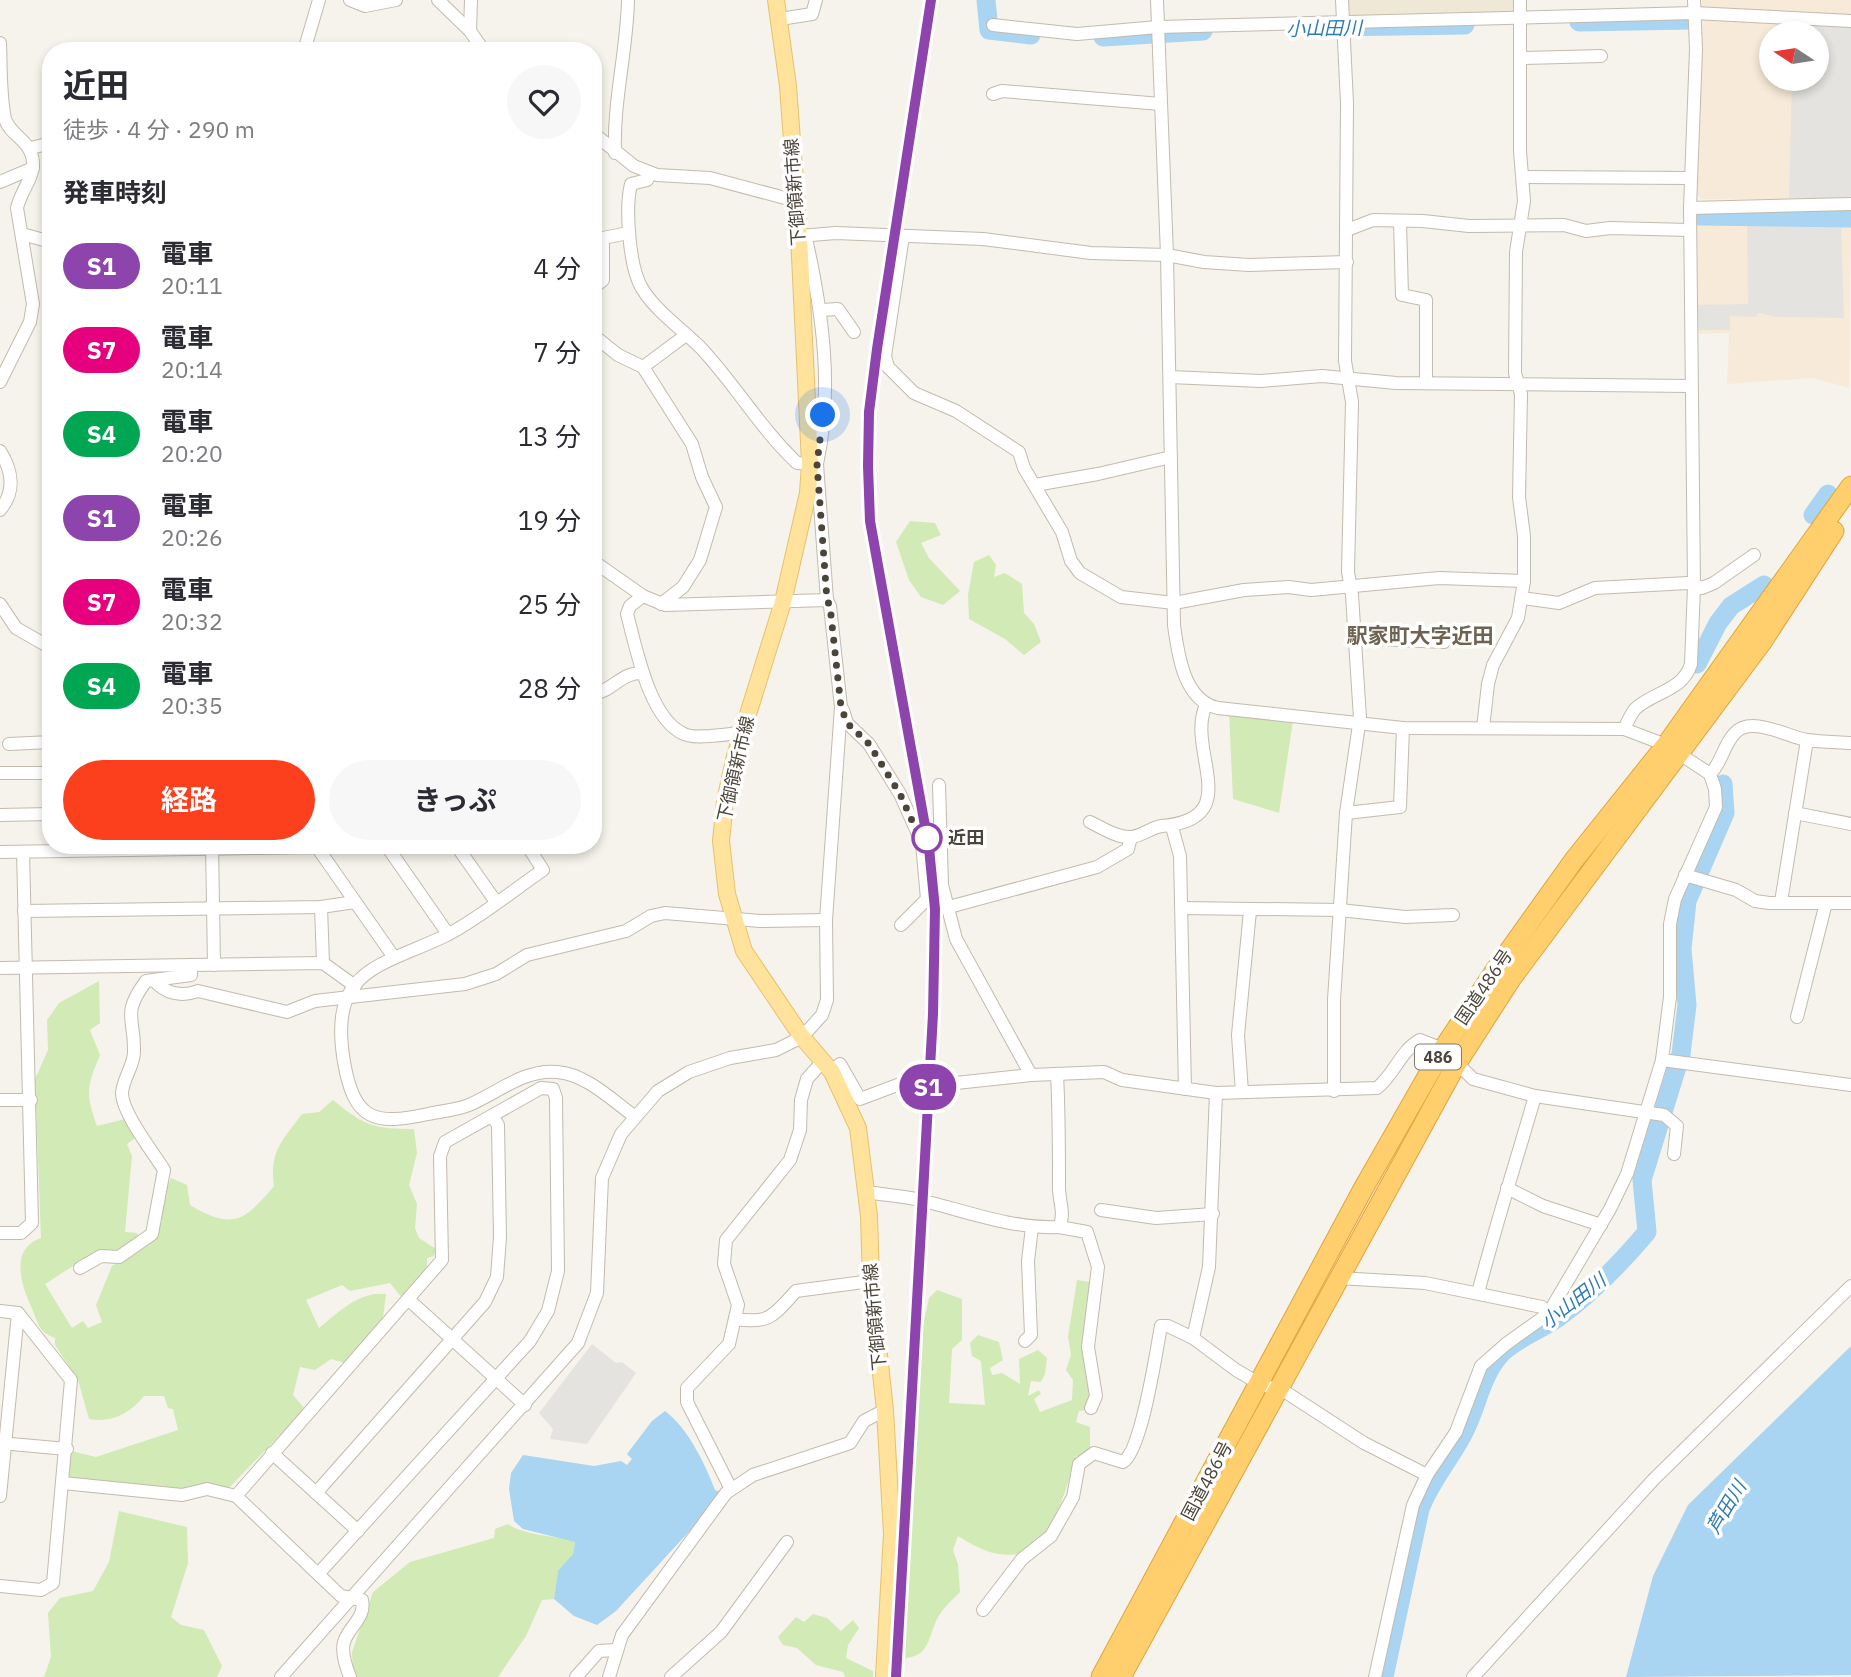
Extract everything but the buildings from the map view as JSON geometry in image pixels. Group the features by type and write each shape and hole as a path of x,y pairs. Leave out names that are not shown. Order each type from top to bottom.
{"highway":[{"name":"国道486号","path":"1673,750 1677,725 1851,486"},
{"name":"国道486号","path":"1101,1677 1268,1387 1338,1278 1496,968 1574,860 1673,750 1762,642 1851,507"},
{"name":"国道486号","path":"1121,1677 1268,1387 1363,1189 1450,1056"}],"main road":[{"name":"下御領新市線","path":"776,0 796,198 813,463 783,602 742,731 724,801 721,841 727,894 744,951 802,1037 827,1067 858,1128 885,1410 892,1534 884,1677"}],"street":[{"path":"307,42 319,0"},
{"path":"350,0 365,6 396,0"},
{"path":"438,0 478,42"},
{"path":"470,31 471,0"},
{"path":"615,153 615,119 627,31 628,0"},
{"path":"780,19 813,14 816,0"},
{"path":"1157,0 1167,255 1174,603 1178,654 1195,696 1206,705 1360,726 1624,729 1673,750 1710,774 1716,789 1716,807 1692,878 1675,899 1670,924 1672,1061 1653,1114 1601,1225 1548,1314 1481,1366 1456,1432 1427,1475 1413,1505 1375,1677"},
{"path":"1334,1090 1334,1000 1346,813 1360,726 1348,572 1352,402 1345,361 1347,230 1342,0"},
{"path":"1483,728 1485,700 1493,666 1518,618 1524,580 1524,536 1519,497 1521,394 1515,373 1516,251 1524,177 1520,151 1520,0"},
{"path":"993,25 1077,34 1158,27 1520,18 1694,6 1851,21"},
{"path":"1624,729 1635,709 1688,676 1694,586 1690,208 1696,49 1694,6"},
{"path":"0,43 1,99 5,119 8,127 31,148 33,167 20,194 17,208 33,304 30,322 0,382"},
{"path":"1521,58 1601,56"},
{"path":"993,94 1002,91 1161,104"},
{"path":"602,141 634,166 651,173 667,177 710,178 785,198 796,198"},
{"path":"31,148 42,145"},
{"path":"0,181 33,167"},
{"path":"651,173 647,180 631,184 628,233 642,289 701,348 773,440 797,463 813,463"},
{"path":"1524,177 1691,178"},
{"path":"1690,208 1851,204"},
{"path":"1347,230 1373,220 1469,226 1564,225 1586,231 1610,228 1690,230"},
{"path":"1400,221 1402,295 1426,300 1426,382"},
{"path":"602,281 603,238 628,233"},
{"path":"799,236 836,233 983,239 1091,253 1167,255 1204,262 1249,265 1347,262"},
{"path":"22,234 42,240"},
{"path":"281,1677 578,1343 597,1293 602,1178 610,1153 634,1116 658,1091 689,1072 730,1058 776,1050 802,1037 822,1015 827,1000 826,920 841,707 813,463 823,437 825,335 807,243 799,236"},
{"path":"903,236 885,356 888,366 914,393 957,411 1018,452 1062,532 1071,561 1080,573 1121,597 1174,603 1244,590 1290,587 1311,590 1439,578 1524,580"},
{"path":"822,310 838,309 854,332"},
{"path":"643,367 686,335"},
{"path":"602,342 618,355 643,367 692,444 702,477 716,507 700,560 683,587 661,604"},
{"path":"1170,377 1261,381 1322,376 1426,382 1690,386"},
{"path":"0,451 10,467 11,484 7,500 0,510"},
{"path":"1035,485 1171,457"},
{"path":"1522,598 1559,603 1595,588 1688,583 1702,588 1714,583 1754,555"},
{"path":"602,567 643,596 661,604 682,607 827,600"},
{"path":"643,596 631,606 627,614 643,673 654,700 675,729 698,737 742,731"},
{"path":"0,604 16,628 42,643"},
{"path":"1355,638 1444,642"},
{"path":"602,690 612,686 622,676 643,673"},
{"path":"1090,822 1116,834 1131,837 1162,826 1171,827 1191,821 1208,797 1210,780 1200,717 1206,705"},
{"path":"841,707 847,723 869,744 900,794 922,843 927,899 901,925"},
{"path":"1710,774 1717,768 1723,750 1736,731 1746,726 1807,740 1851,743"},
{"path":"1346,813 1399,807 1403,728"},
{"path":"1781,902 1807,740"},
{"path":"9,744 42,742"},
{"path":"0,773 42,773"},
{"path":"939,785 942,886 950,906 956,939 1031,1075"},
{"path":"1795,813 1851,824"},
{"path":"0,815 42,814"},
{"path":"1171,827 1180,856 1181,1006 1185,1089"},
{"path":"950,906 1097,867 1128,849 1131,837"},
{"path":"922,843 942,853"},
{"path":"0,852 42,852"},
{"path":"0,1233 21,1233 32,1223 23,852"},
{"path":"213,854 214,965"},
{"path":"322,854 393,956"},
{"path":"392,854 448,934"},
{"path":"462,854 496,902"},
{"path":"533,854 543,870 448,934 393,956 366,972 352,991 343,1012 341,1040 349,1088 361,1108 381,1121 401,1120 468,1105 530,1073 559,1072 586,1081 634,1116"},
{"path":"1692,878 1736,890 1755,901 1826,903 1850,899"},
{"path":"24,911 321,906 355,902"},
{"path":"1797,1017 1826,903"},
{"path":"321,906 323,963 352,991"},
{"path":"1182,908 1250,911 1340,910 1405,916 1453,915"},
{"path":"1242,1092 1238,1035 1250,911"},
{"path":"154,980 160,988 184,996 198,991 272,1011 287,1012 352,991 465,984 496,974 527,955 626,931 651,916 666,913 734,919 826,920"},
{"path":"0,968 323,963"},
{"path":"80,1268 101,1256 119,1257 152,1234 164,1170 127,1110 122,1093 134,1053 129,1017 131,1007 146,981 191,975 191,965"},
{"path":"732,1489 687,1402 687,1388 729,1344 738,1305 724,1264 726,1240 790,1160 800,1130 807,1079 827,1067 840,1064 860,1099 900,1084 931,1085 1031,1075 1104,1072 1122,1080 1216,1093 1334,1090 1377,1088 1388,1079 1409,1046 1420,1040 1450,1056 1473,1079 1535,1096 1653,1114 1677,1126 1674,1154"},
{"path":"1672,1061 1851,1085"},
{"path":"1057,1074 1061,1141 1059,1188 1064,1218 1059,1227"},
{"path":"236,1496 442,1260 439,1156 445,1142 494,1117 541,1088 553,1089 556,1098 558,1271 548,1311 530,1342 320,1572"},
{"path":"1193,1338 1209,1267 1216,1093"},
{"path":"1478,1293 1535,1096"},
{"path":"0,1100 31,1100"},
{"path":"316,1493 485,1302 497,1277 498,1125 494,1117"},
{"path":"1507,1188 1543,1206 1601,1225"},
{"path":"866,1192 921,1200 943,1208 1032,1227 1059,1227 1087,1232 1098,1267 1088,1347 1096,1396 1091,1408"},
{"path":"1101,1210 1156,1219 1213,1214"},
{"path":"1025,1342 1031,1335 1028,1261 1032,1227"},
{"path":"1338,1278 1425,1283 1542,1307 1548,1314"},
{"path":"735,1319 758,1322 773,1316 796,1291 871,1281"},
{"path":"1473,1677 1654,1479 1851,1286"},
{"path":"409,1300 525,1405"},
{"path":"0,1311 18,1313 71,1380 67,1449 52,1583 41,1590 0,1586"},
{"path":"0,1496 3,1443 18,1313"},
{"path":"983,1610 1022,1559 1051,1536 1073,1497 1079,1464 1094,1453 1123,1462 1129,1458 1142,1420 1161,1326 1168,1326 1193,1338 1268,1387 1318,1411 1364,1443 1427,1475"},
{"path":"609,1677 622,1635 732,1489 753,1475 850,1443 864,1421 885,1410"},
{"path":"3,1443 67,1449"},
{"path":"272,1453 358,1531"},
{"path":"63,1483 182,1496 207,1489 236,1496 320,1572 341,1596 362,1600 364,1607 344,1642 344,1657 349,1677"},
{"path":"671,1677 721,1632 787,1542"},
{"path":"576,1677 599,1651 616,1650"}],"shaded area":[{"path":"1347,0 1516,0 1516,11 1513,15 1348,17"},
{"path":"1702,0 1851,0 1851,16 1702,8"},
{"path":"1703,19 1762,21 1759,21 1759,91 1829,91 1829,23 1851,24 1851,196 1840,200 1701,199 1696,193"},
{"path":"1829,24 1851,25 1851,196 1840,200 1789,198 1792,91 1829,91"},
{"path":"1695,220 1851,222 1849,388 1812,378 1727,384 1729,333 1693,334"},
{"path":"1841,222 1844,318 1776,317 1759,313 1756,317 1730,316 1730,330 1694,330 1694,305 1748,304 1747,224"},
{"path":"592,1344 616,1363 622,1362 636,1373 587,1444 550,1439 553,1429 539,1413"}],"green space":[{"path":"910,521 935,523 941,535 921,543 929,558 960,591 943,605 921,597 909,580 896,542"},
{"path":"989,555 996,565 994,577 1005,573 1022,584 1024,613 1034,624 1041,642 1024,655 1005,639 969,619 968,595 974,562"},
{"path":"1229,712 1293,721 1279,813 1233,799"},
{"path":"99,981 100,1023 90,1030 100,1055 90,1082 89,1097 97,1126 125,1119 138,1136 127,1144 132,1156 125,1232 137,1233 140,1240 123,1249 81,1262 45,1284 72,1328 83,1321 88,1328 102,1322 96,1305 112,1266 153,1240 162,1221 158,1209 171,1178 187,1185 190,1205 217,1218 236,1218 254,1208 274,1186 274,1164 279,1147 302,1114 319,1112 333,1100 370,1124 414,1129 417,1153 409,1185 417,1204 415,1228 419,1238 436,1249 434,1256 427,1258 427,1273 402,1298 390,1283 350,1291 342,1285 306,1300 319,1328 358,1299 386,1294 383,1318 345,1363 331,1359 315,1370 300,1367 293,1395 305,1409 226,1491 179,1490 69,1478 71,1451 96,1457 178,1430 173,1409 168,1408 164,1396 144,1396 132,1408 113,1418 89,1419 78,1380 55,1345 55,1338 44,1332 38,1324 21,1276 20,1266 25,1249 41,1238 35,1079 48,1050 47,1020 59,1003"},
{"path":"1077,1280 1090,1282 1083,1349 1091,1391 1087,1410 1079,1411 1076,1422 1090,1427 1090,1455 1076,1456 1052,1523 1040,1540 1026,1551 1008,1555 986,1550 958,1536 953,1550 958,1564 960,1592 939,1615 923,1651 918,1655 903,1658 922,1330 929,1298 937,1290 962,1299 962,1340 952,1349 949,1403 985,1405 981,1361 972,1356 970,1343 978,1335 999,1342 1003,1360 990,1368 992,1375 1002,1373 1020,1384 1019,1359 1038,1350 1047,1358 1041,1382 1031,1381 1028,1396 1039,1390 1041,1394 1034,1399 1040,1412 1072,1400 1073,1380 1066,1370 1071,1355 1068,1337"},
{"path":"119,1511 187,1527 188,1563 171,1617 181,1625 204,1630 222,1666 217,1677 44,1677 51,1657 48,1613 60,1598 93,1591 109,1562"},
{"path":"508,1524 530,1533 575,1541 573,1554 558,1572 554,1599 542,1600 526,1636 498,1677 353,1677 352,1652 373,1592 410,1562 494,1538 495,1529"},
{"path":"813,1614 827,1618 841,1631 853,1620 859,1628 848,1645 846,1658 873,1671 873,1677 845,1677 843,1672 816,1665 797,1648 783,1645 778,1637 796,1617 804,1622"}],"water":[{"name":"芦田川","path":"1851,1346 1851,1675 1626,1677 1653,1576 1688,1505"},
{"path":"665,1411 695,1447 715,1490 720,1492 718,1500 616,1611 597,1625 574,1616 554,1599 558,1571 573,1554 575,1542 523,1529 514,1521 509,1489 511,1473 523,1455 594,1466 621,1461 627,1465 632,1459 627,1454 652,1421"}],"waterway":[{"name":"小山田川","path":"986,0 989,30 1031,35"},
{"name":"小山田川","path":"1579,22 1690,20"},
{"name":"小山田川","path":"1331,27 1465,25"},
{"name":"小山田川","path":"1103,37 1203,31"},
{"name":"小山田川","path":"1699,216 1851,218"},
{"name":"小山田川","path":"1813,515 1828,494"},
{"name":"小山田川","path":"1697,664 1718,623 1731,606 1764,585"},
{"name":"小山田川","path":"1384,1677 1420,1509 1457,1445 1490,1370 1510,1346 1559,1317 1583,1298 1616,1267 1647,1232 1642,1180 1681,1054 1687,1005 1682,949 1687,901 1725,813 1723,784"}],"railway":[{"path":"896,1677 933,1014 935,909 929,848 870,521 869,412 932,0"}],"train":[{"name":"S1","path":"896,1677 933,1014 935,909 927,838 870,521 869,412 893,235 931,0"}],"place":[{"name":"近田","path":"927,838"}],"district":[{"name":"駅家町大字近田","path":"1420,636"}],"route":[{"path":"823,415 823,437 817,464 819,510 841,707 847,723 869,744 900,794 922,843 927,838"}]}
